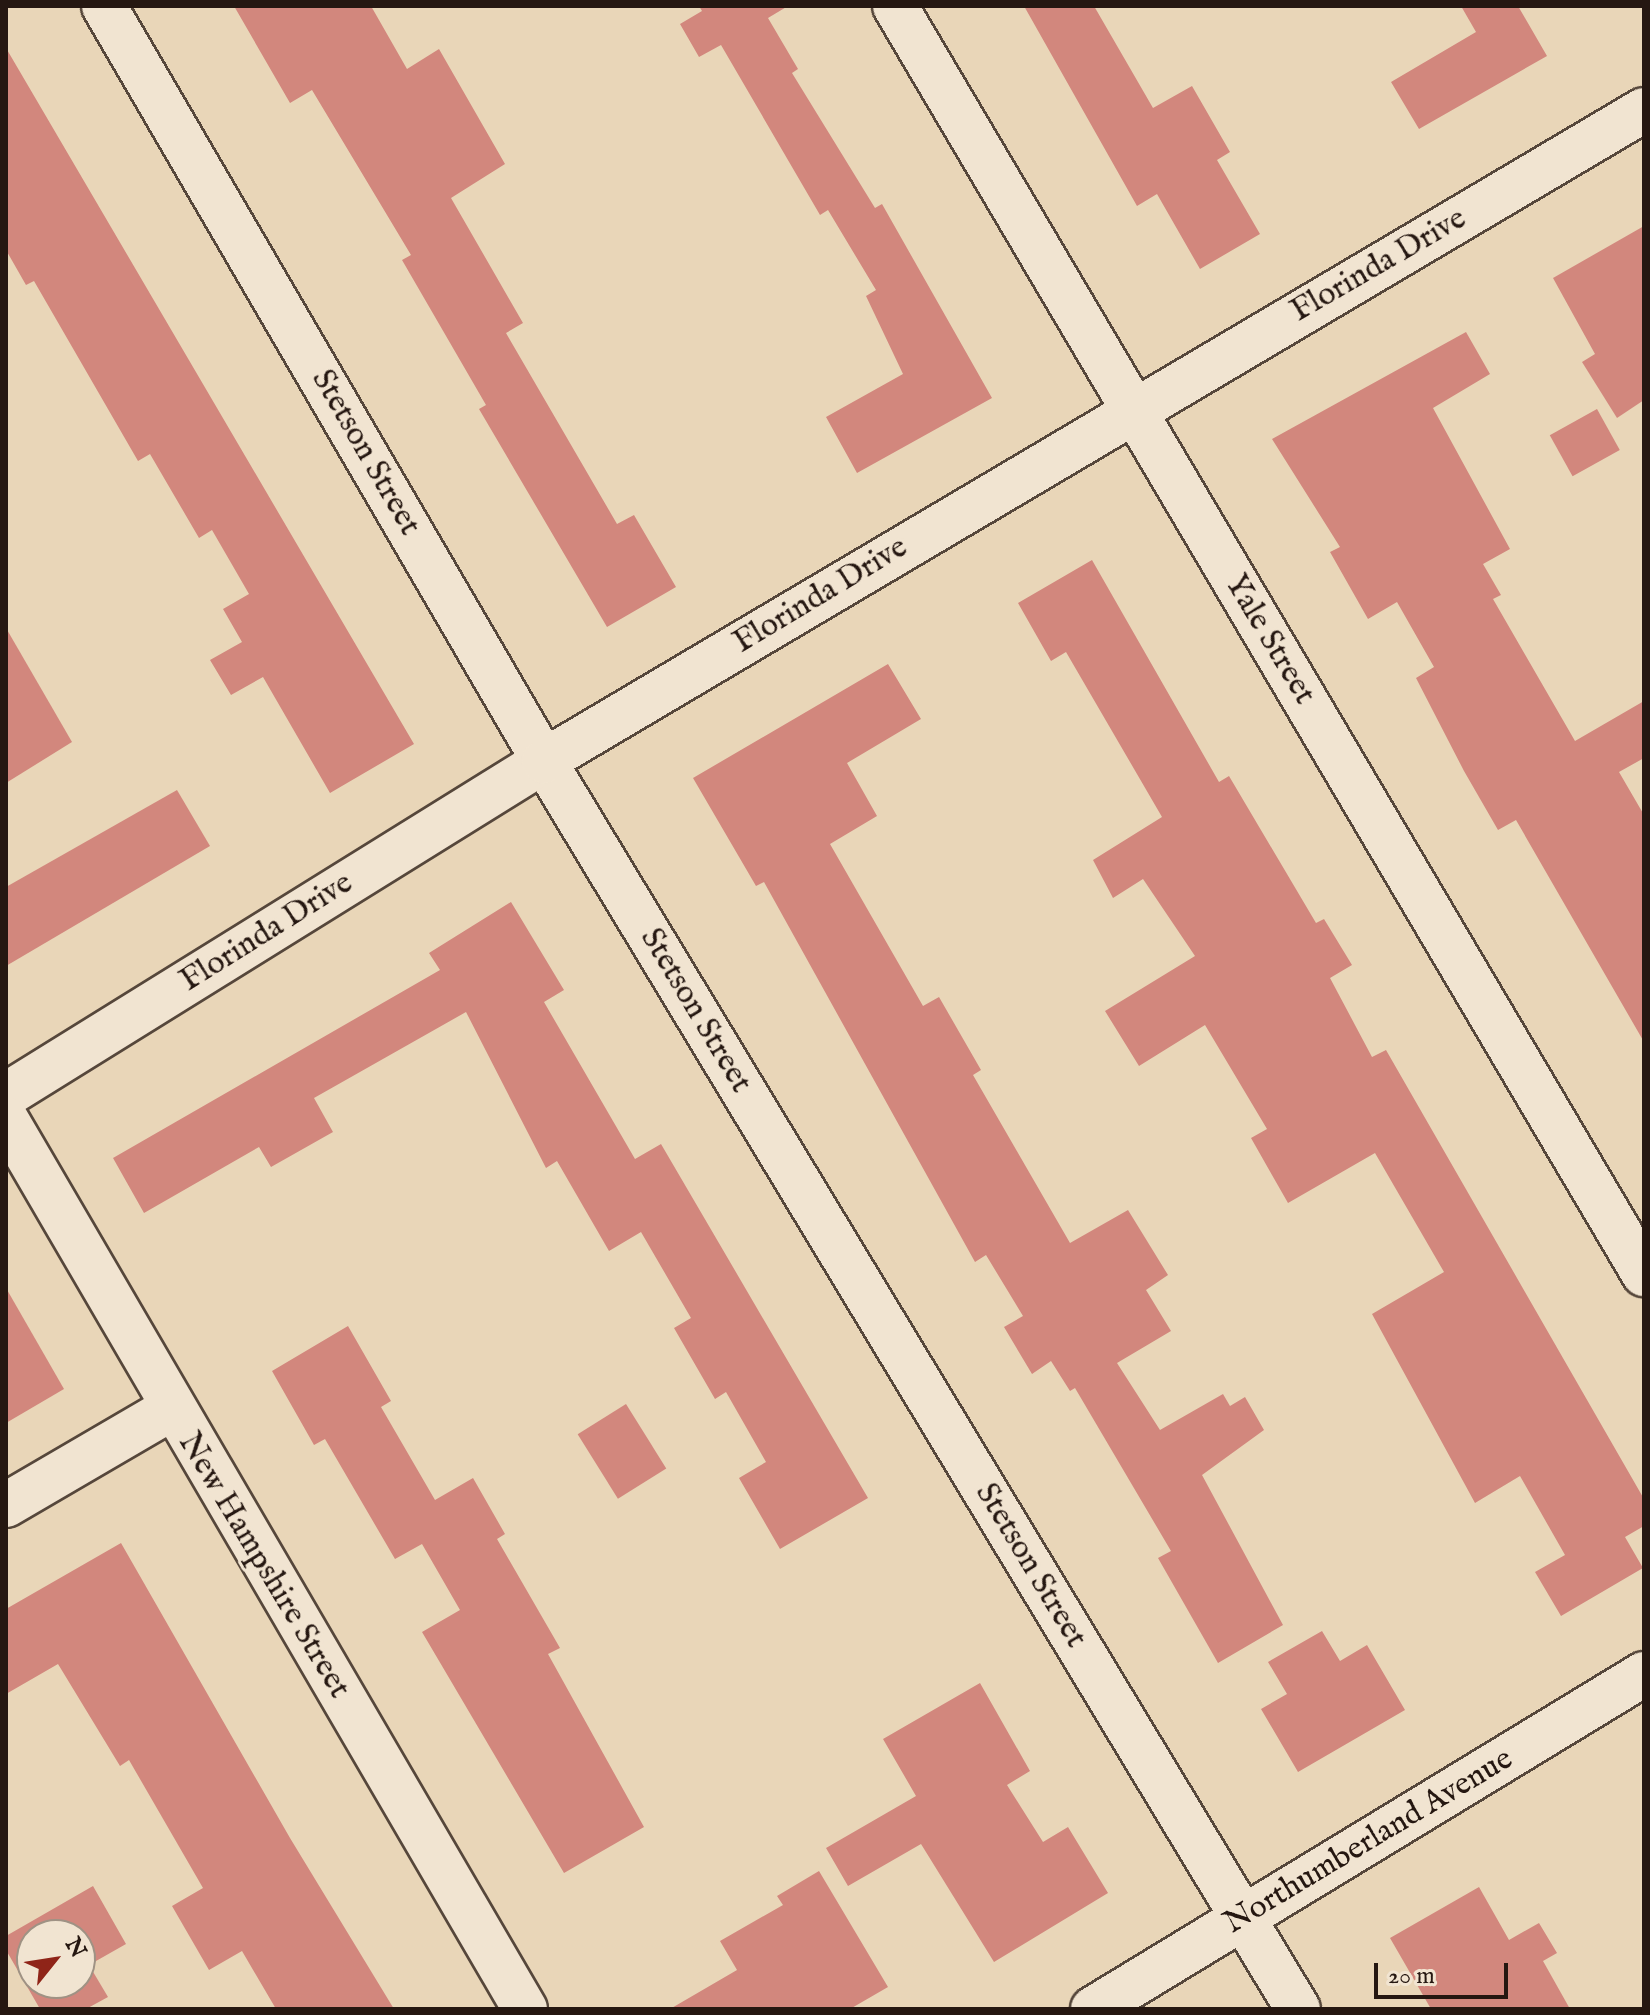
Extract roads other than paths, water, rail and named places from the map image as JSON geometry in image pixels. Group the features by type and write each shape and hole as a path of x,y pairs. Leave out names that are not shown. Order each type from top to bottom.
{"street":[{"name":"Stetson Street","path":"104,6 544,761 1298,2009"},
{"name":"Yale Street","path":"895,6 1644,1274"},
{"name":"Florinda Drive","path":"6,1095 544,761 1644,110"},
{"name":"New Hampshire Street","path":"6,1119 170,1409 525,2009"},
{"path":"6,1505 170,1409"},
{"name":"Northumberland Avenue","path":"1093,2009 1644,1674"}]}
